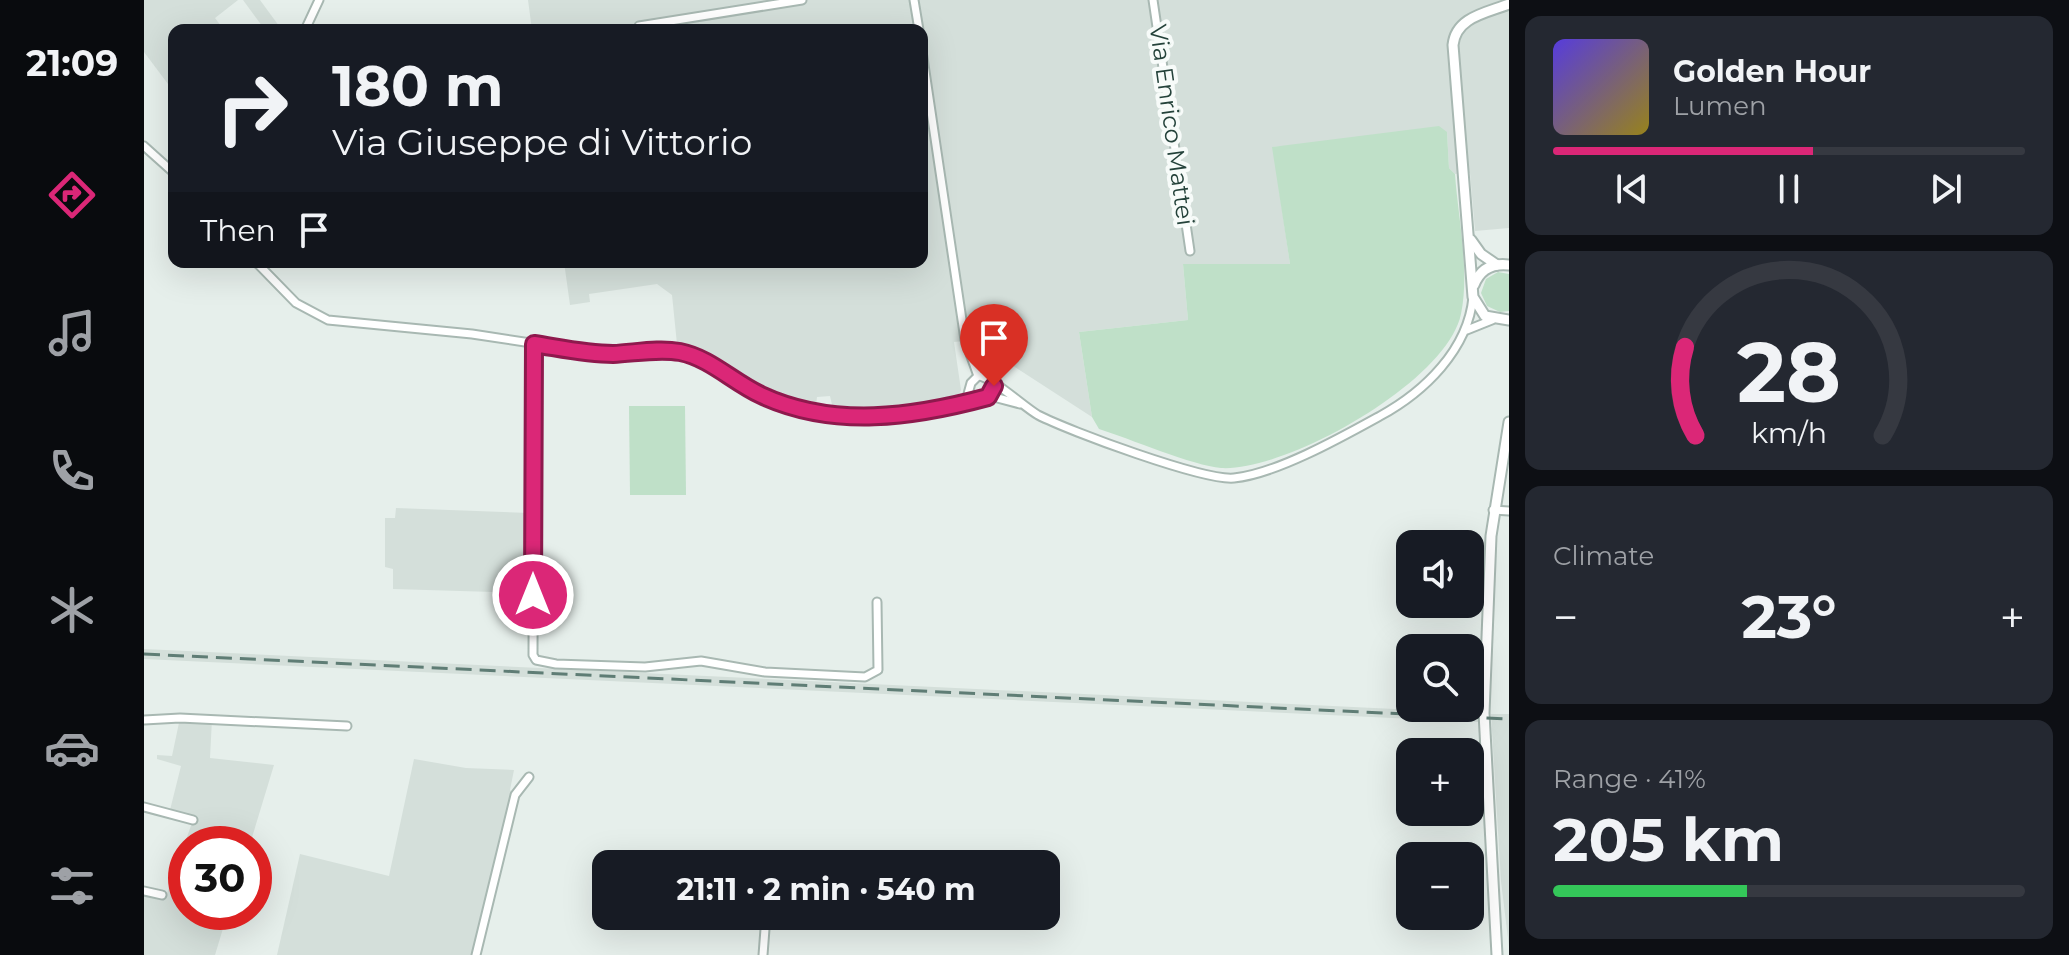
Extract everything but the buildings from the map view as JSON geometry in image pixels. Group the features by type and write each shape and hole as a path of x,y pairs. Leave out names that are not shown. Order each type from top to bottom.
{"street":[{"path":"308,24 319,0"},
{"path":"652,24 802,0"},
{"path":"914,0 918,24"},
{"name":"Via Enrico Mattei","path":"1153,0 1190,251"},
{"path":"1503,322 1480,311 1474,292 1454,38 1466,20 1509,4"},
{"path":"928,91 965,340 978,376"},
{"path":"144,146 168,168"},
{"path":"1469,238 1481,254 1497,265"},
{"path":"262,268 296,303 328,320 463,333 597,353 678,352 700,359 771,399 833,414 907,416 990,396 1020,404 1091,438 1209,476 1234,478 1263,471 1326,444 1411,400 1467,330 1479,275 1497,265 1509,265"},
{"path":"1467,330 1503,322"},
{"path":"534,344 533,655 536,660 556,664 645,667 701,661 765,672 865,677 878,670 880,660 877,602"},
{"path":"963,404 973,380 978,376 989,377 1020,404"},
{"path":"990,396 993,383"},
{"path":"971,390 979,399"},
{"path":"1496,954 1484,713 1493,510 1509,422"},
{"path":"1493,510 1509,511"},
{"path":"144,720 180,718 347,726"},
{"path":"476,955 515,795 529,777"},
{"path":"144,807 193,820"},
{"path":"144,891 162,895"},
{"path":"763,955 765,930"}],"shaded area":[{"path":"144,0 238,0 215,18 220,24 168,24 168,84 144,52"},
{"path":"243,0 260,0 278,24 261,24"},
{"path":"528,0 1509,0 1509,228 1475,231 1470,173 1455,174 1449,168 1447,132 1273,147 1290,264 1183,264 1188,320 1079,332 1092,417 973,340 954,342 961,390 957,398 943,405 904,411 833,409 830,396 817,397 816,406 777,395 693,349 677,344 672,295 657,284 589,294 590,302 570,305 565,268 928,268 928,24 531,24"},
{"path":"396,508 530,513 529,593 393,589 393,569 385,567 385,518 395,518"},
{"path":"144,649 1396,709 1396,718 144,659"},
{"path":"1491,714 1509,714 1509,947 1501,881"},
{"path":"180,718 212,719 210,758 274,765 255,826 191,826 193,820 169,814 181,766 157,759 157,755 172,756"},
{"path":"414,759 466,768 514,770 510,790 515,795 476,955 277,955 300,854 389,876"},
{"path":"168,890 168,930 223,930 215,955 144,955 144,891 166,896"}],"green space":[{"path":"1439,126 1447,132 1449,168 1455,174 1464,280 1461,314 1449,340 1427,367 1396,394 1322,439 1249,465 1209,466 1099,429 1092,417 1079,332 1188,320 1183,264 1290,264 1272,147"},
{"path":"1498,272 1509,274 1509,311 1500,312 1487,306 1481,293 1486,279"},
{"path":"629,406 685,406 686,495 630,495"}],"railway":[{"path":"144,654 1509,719"}],"route":[{"path":"533,595 534,344 611,354 678,352 700,359 758,394 784,404 850,416 889,417 943,411 985,399 993,393 994,386"}]}
